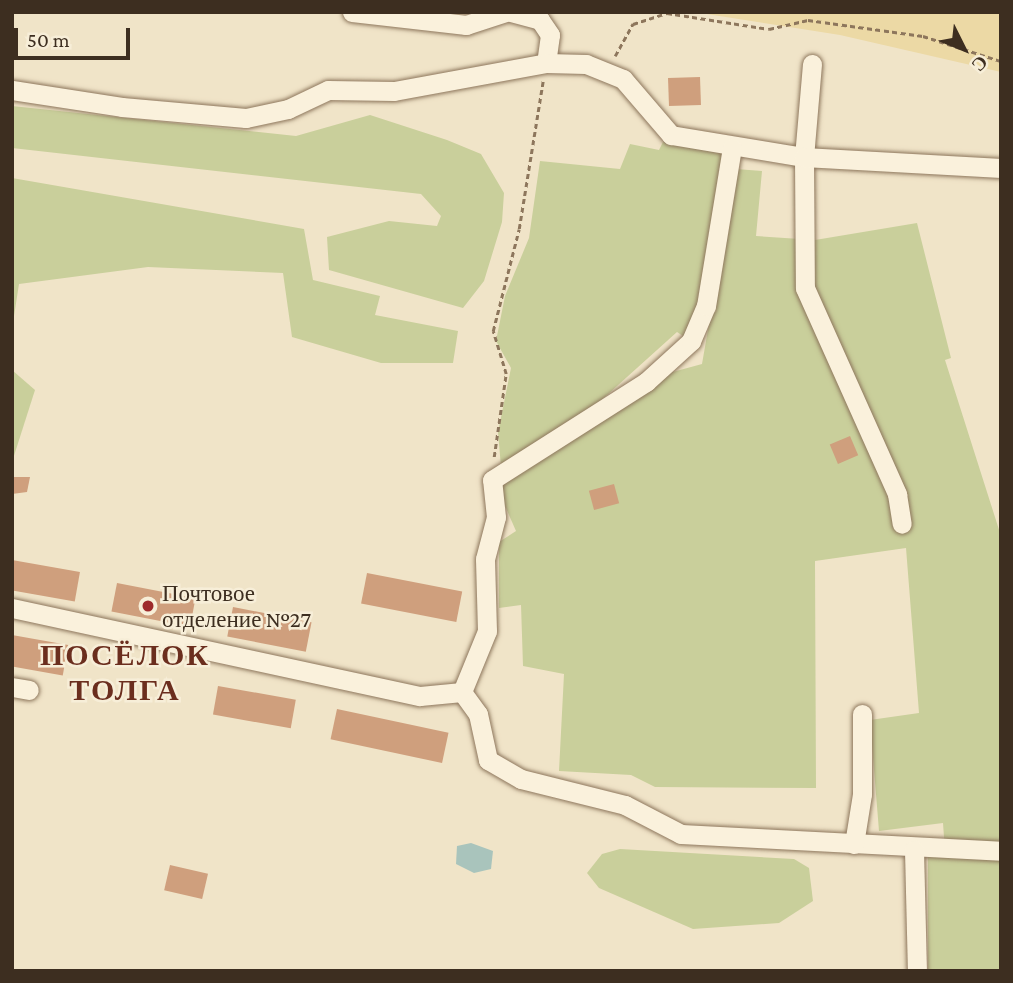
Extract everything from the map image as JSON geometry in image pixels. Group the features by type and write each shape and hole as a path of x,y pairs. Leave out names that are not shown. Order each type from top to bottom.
{"street":[{"path":"352,12 466,25 509,12 540,20 550,35 545,63"},
{"path":"12,90 122,107 246,118 288,109 328,90 394,91 545,63 607,71 635,93 660,128 732,148 804,158 1001,169"},
{"path":"812,64 804,158 805,288 897,494 902,524"},
{"path":"462,692 488,631 485,559 496,517 492,480 646,382 691,341 706,306 732,148"},
{"path":"12,608 421,696 462,692"},
{"path":"462,692 478,714 488,760 521,779 606,798 681,834 914,850 931,845 1001,852"},
{"path":"854,844 862,794 862,714"},
{"path":"914,850 917,971"}],"path":[{"path":"607,71 633,24 667,13 769,29 808,20 923,36 1001,61"},
{"path":"492,480 506,374 493,331 519,229 545,63"}],"green space":[{"path":"12,106 296,136 370,115 481,154 504,193 502,222 484,281 463,308 329,270 327,237 389,221 437,226 441,216 421,194 12,148"},
{"path":"663,142 723,154 698,307 683,336 677,332 597,404 501,467 498,432 511,368 496,341 505,296 529,238 540,161 620,169 630,144 659,150"},
{"path":"736,169 762,171 756,236 815,240 917,223 951,358 945,360 1001,536 1001,971 928,971 928,853 945,851 943,823 879,831 870,720 919,713 906,548 815,561 816,788 655,787 631,775 559,771 564,674 523,666 521,605 499,608 499,542 516,531 499,492 501,483 669,373 702,364"},
{"path":"12,178 304,229 313,280 380,296 375,315 458,331 453,363 381,363 292,337 283,273 148,267 19,284 12,329"},
{"path":"12,370 35,390 12,462"},
{"path":"620,849 794,859 809,868 813,901 779,923 693,929 599,888 587,873 602,854"}],"sand":[{"path":"694,12 1001,12 1001,72 840,35"}],"water":[{"path":"471,843 493,851 491,869 474,873 456,864 457,846"}],"building":[{"path":"700,77 701,105 669,106 668,78"},
{"path":"850,436 858,455 838,464 830,445"},
{"path":"12,477 30,477 27,492 12,494"},
{"path":"614,484 619,503 594,510 589,491"},
{"path":"12,560 80,572 75,602 12,590"},
{"path":"367,573 462,592 456,622 361,603"},
{"path":"117,583 196,598 190,627 111,611"},
{"path":"233,607 312,622 306,652 227,636"},
{"path":"12,635 68,645 63,675 12,666"},
{"path":"218,686 296,700 291,728 213,715"},
{"path":"337,709 449,733 442,763 331,739"},
{"path":"170,865 208,874 202,899 164,890"}],"place":[{"name":"Почтовое отделение №27","path":"148,606"}],"district":[{"name":"ПОСЁЛОК ТОЛГА","path":"125,672"}]}
